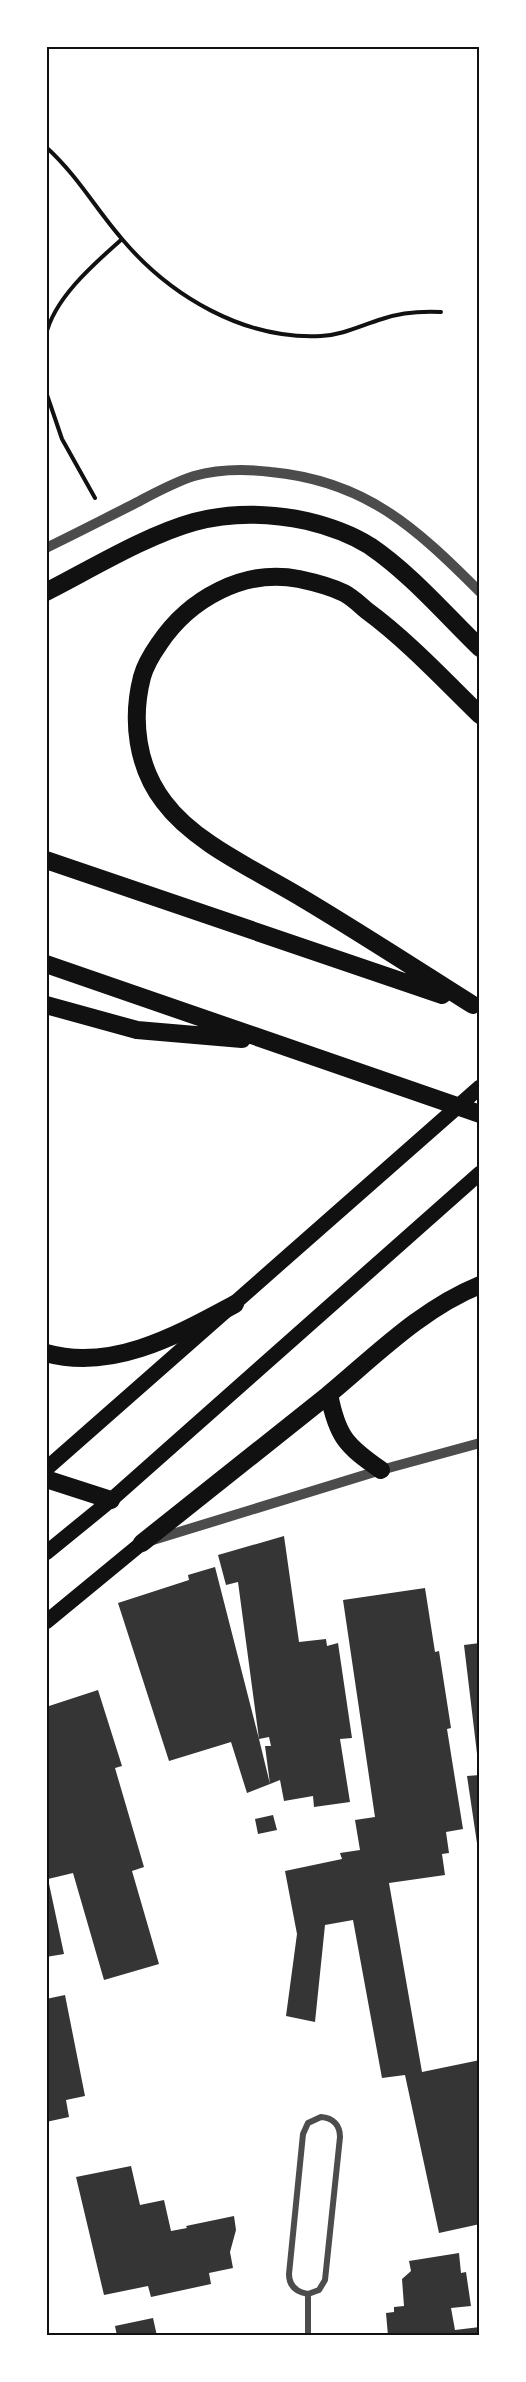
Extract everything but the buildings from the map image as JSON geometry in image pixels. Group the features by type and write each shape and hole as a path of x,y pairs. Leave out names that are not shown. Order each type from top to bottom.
{"highway":[{"path":"46,592 152,538 194,522 238,514 283,516 327,526 368,545 404,572 480,648"},
{"path":"476,1006 215,846 178,820 163,802 143,763 138,741 137,718 142,675 152,654 178,618 214,592 235,584 279,576 301,579 343,593 379,619 480,715"},
{"path":"46,860 476,1006"},
{"path":"46,963 480,1114"},
{"path":"46,1005 137,1030 268,1041"},
{"path":"142,1544 329,1394 405,1329 459,1294 480,1285"},
{"path":"46,1353 95,1358 142,1348 188,1329 235,1304"},
{"path":"329,1394 334,1418 341,1435 358,1455 381,1470"},
{"path":"46,1479 111,1500"}],"main road":[{"path":"46,1469 480,1087"},
{"path":"46,1553 111,1500 480,1173"},
{"path":"46,1622 142,1544"}],"street":[{"path":"46,548 173,484 224,470 250,470 311,478 336,484 384,508 433,545 480,592"},
{"path":"142,1544 381,1470 480,1443"},
{"path":"321,2117 328,2118 335,2123 340,2137 325,2280 319,2289 308,2294 295,2289 290,2282 289,2274 303,2134 308,2122 321,2117"},
{"path":"308,2294 308,2336"}],"path":[{"path":"46,147 74,174 122,239 147,266 184,297 238,322 278,334 322,336 354,330 383,318 414,311 441,312"},
{"path":"46,335 48,325 69,292 92,265 122,239"},
{"path":"46,392 62,438 106,518"}]}
